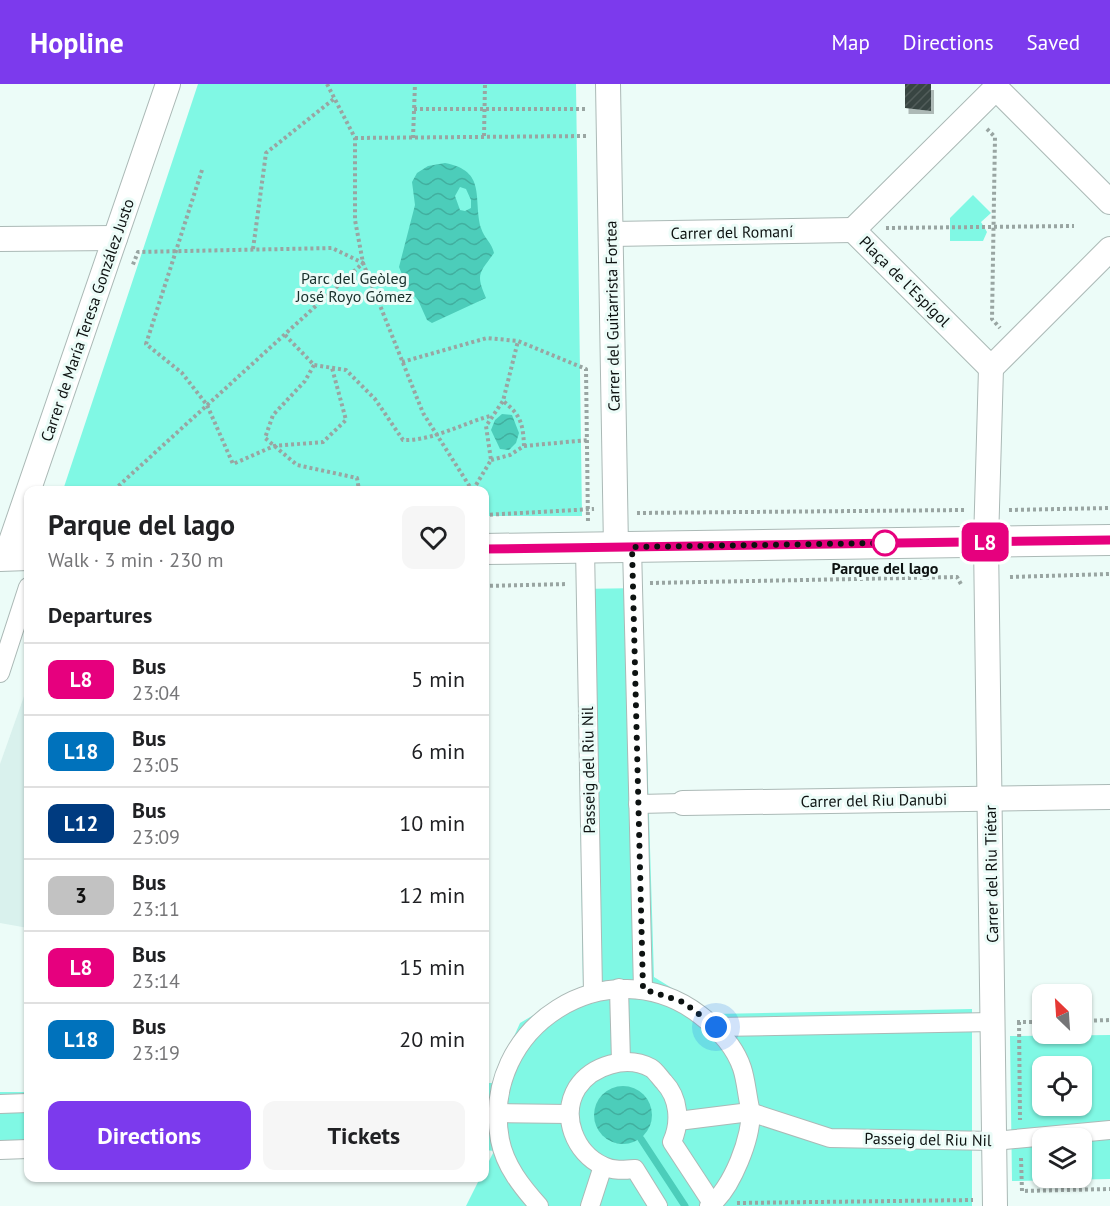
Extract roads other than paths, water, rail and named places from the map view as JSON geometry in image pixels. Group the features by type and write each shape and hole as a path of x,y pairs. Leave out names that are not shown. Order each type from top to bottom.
{"street":[{"name":"Carrer de María Teresa González Justo","path":"34,486 168,84"},
{"name":"Carrer del Guitarrista Fortea","path":"608,84 615,508 624,547"},
{"name":"Plaça de l'Espígol","path":"991,368 854,230 996,86 1110,202"},
{"name":"Carrer del Romaní","path":"611,234 854,230"},
{"path":"0,239 115,238"},
{"path":"991,368 1110,249"},
{"name":"Carrer del Riu Tiétar","path":"991,368 986,542 995,1203"},
{"name":"Carrer de María Teresa González Justo","path":"11,556 24,516"},
{"path":"489,549 1110,540"},
{"path":"624,547 633,583 643,989"},
{"name":"Passeig del Riu Nil","path":"585,548 593,992"},
{"path":"0,673 24,599"},
{"name":"Carrer del Riu Danubi","path":"638,804 1110,797"},
{"path":"619,988 621,1062"},
{"path":"539,1206 516,1180 493,1142 498,1113 492,1091 518,1047 550,1012 593,992 619,988 643,989 683,1002 716,1027 741,1067 750,1112 741,1162 712,1205 672,1142 678,1122 673,1091 651,1068 621,1062 596,1070 577,1089 569,1114 573,1136 585,1154 603,1166 619,1170 635,1169 658,1206"},
{"path":"716,1027 993,1022"},
{"path":"0,1104 24,1103"},
{"name":"Passeig del Riu Nil","path":"678,1122 750,1112 830,1138 994,1141 1110,1130"},
{"path":"498,1113 569,1114"},
{"path":"0,1150 24,1149"},
{"path":"590,1206 603,1166"}],"water":[{"path":"445,163 467,172 473,179 481,228 494,253 485,265 480,278 486,298 432,323 427,320 418,300 408,289 399,267 415,205 412,182 417,173 428,166","holes":["460,187 466,189 471,200 471,208 465,211 460,210 455,196"]},
{"path":"502,414 512,415 519,433 516,443 509,450 500,449 491,430 495,420"},
{"path":"623,1086 634,1088 647,1099 652,1115 650,1126 639,1139 623,1144 612,1142 599,1131 594,1115 596,1104 607,1091"}],"waterway":[{"path":"641,1139 685,1206"}],"place":[{"name":"Parque del lago","path":"885,543"}],"park label":[{"name":"Parc del Geòleg José Royo Gómez","path":"354,287"}]}
